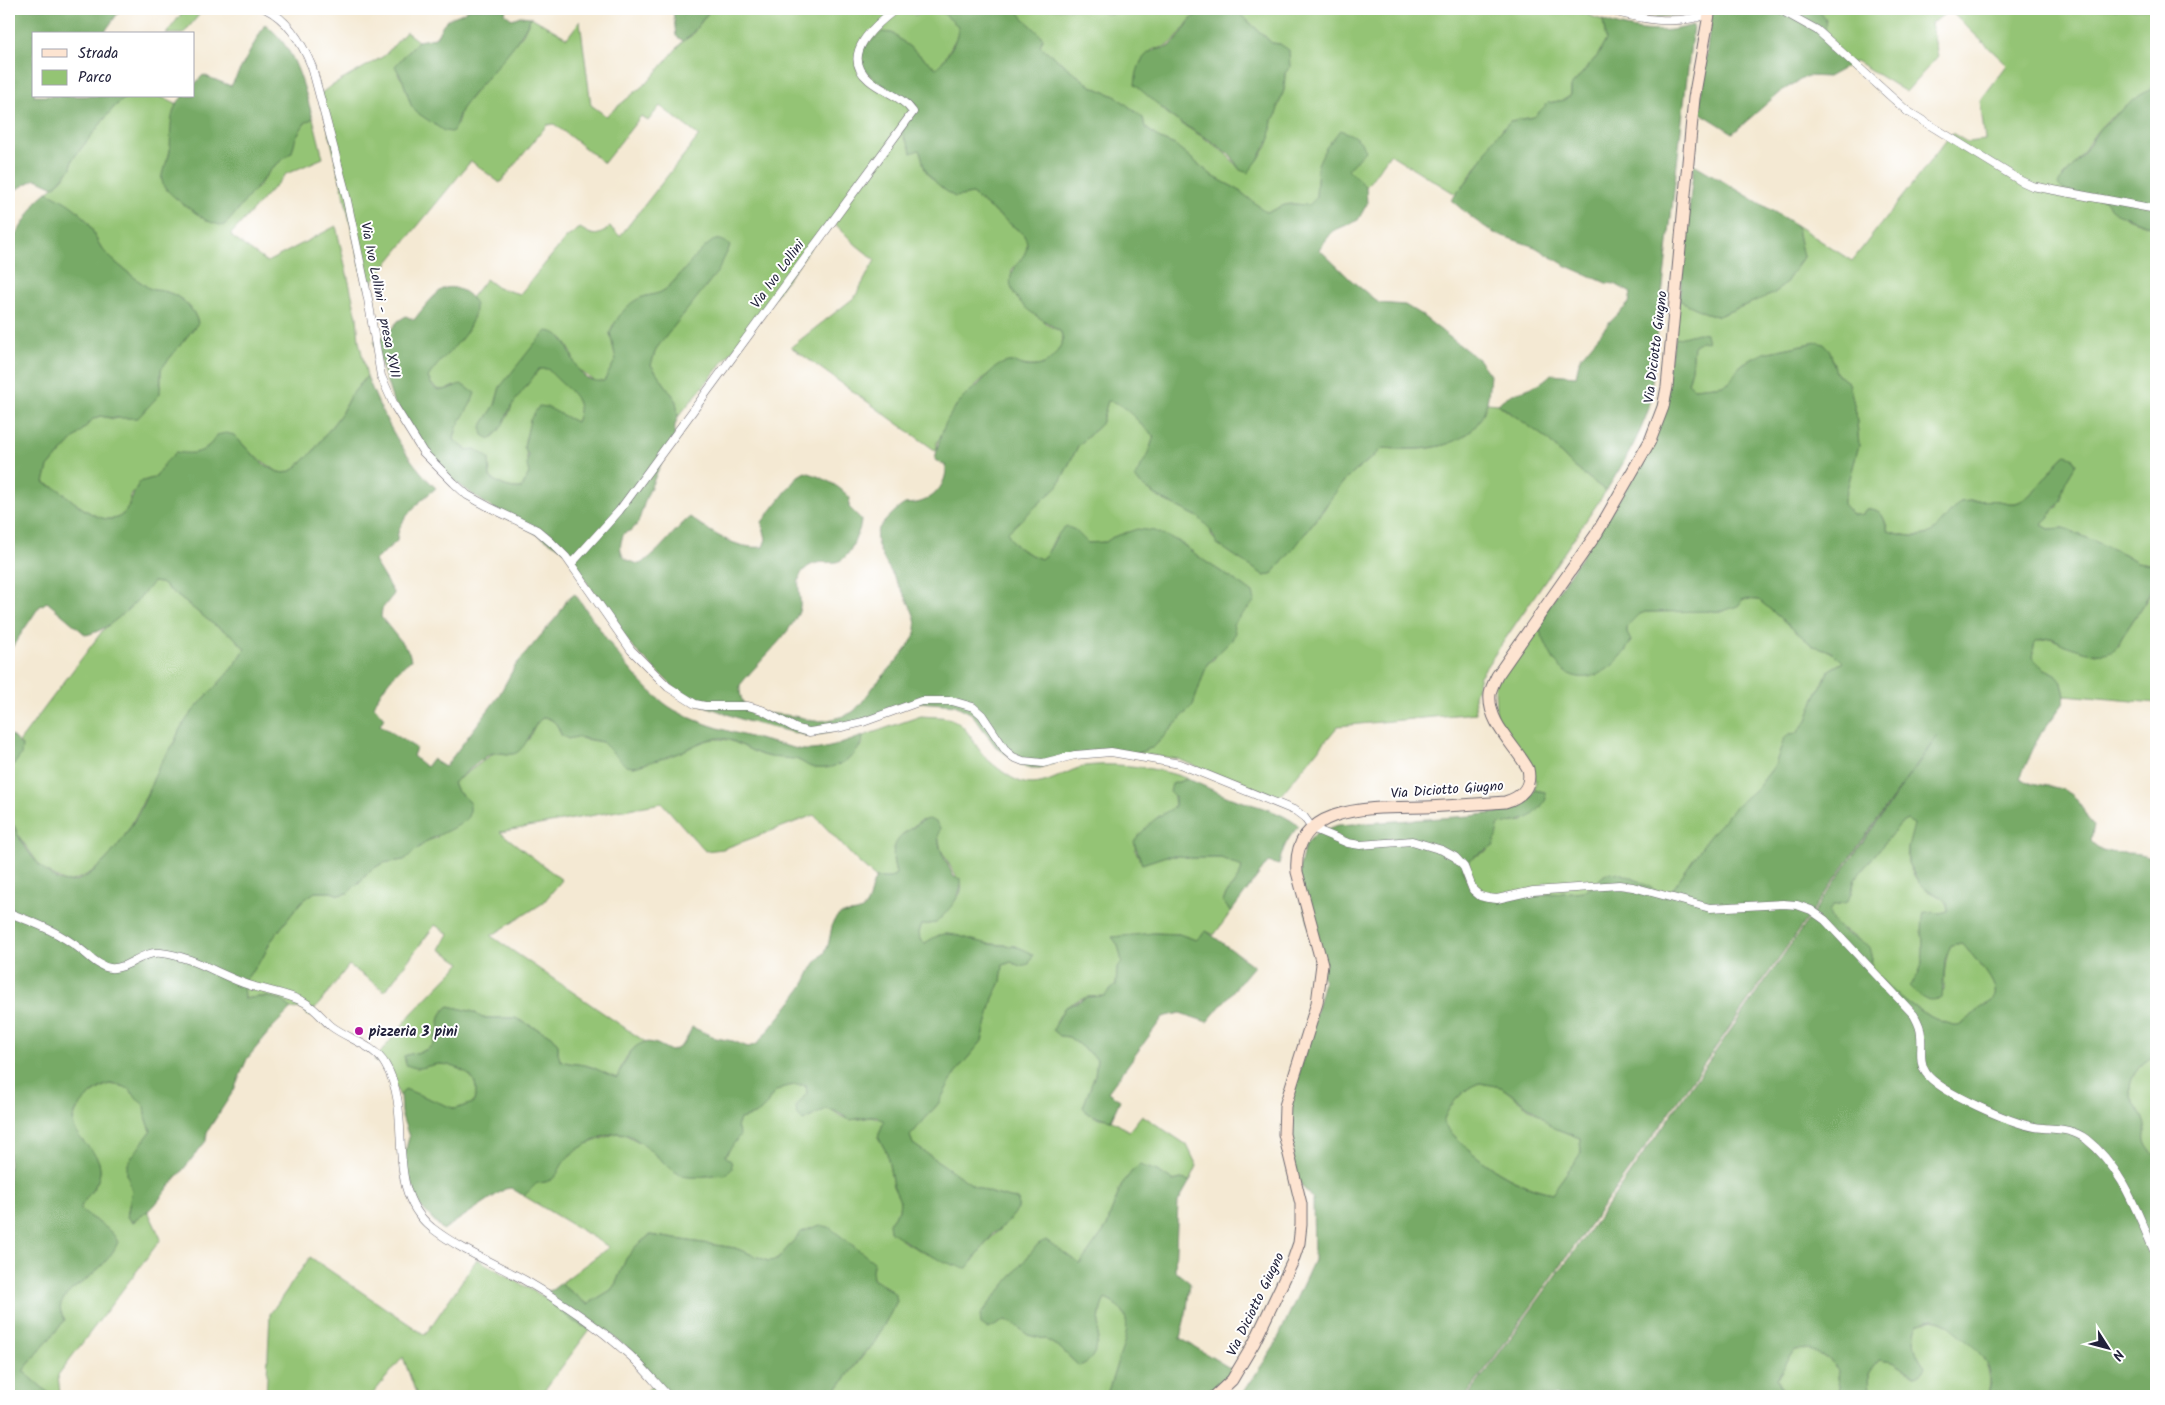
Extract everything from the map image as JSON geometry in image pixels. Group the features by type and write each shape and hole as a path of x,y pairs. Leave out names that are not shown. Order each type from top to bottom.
{"main road":[{"name":"Via Diciotto Giugno","path":"1215,1396 1232,1380 1250,1350 1292,1263 1299,1243 1302,1225 1300,1204 1288,1153 1284,1120 1285,1106 1317,1003 1322,964 1318,944 1301,890 1296,861 1303,841 1312,828 1322,820 1349,810 1505,802 1515,799 1527,788 1530,779 1528,769 1494,718 1490,706 1490,693 1497,676 1597,533 1650,440 1663,407 1668,387 1694,98 1709,11"}],"street":[{"name":"Via Ivo Lollini - presa XVII","path":"266,9 280,18 288,28 306,52 312,67 345,191 368,299 381,376 395,407 423,452 454,484 467,495 537,530 571,564 631,650 668,688 683,698 695,704 705,706 748,706 762,710 795,728 809,732 863,722 921,701 952,701 973,707 982,715 1006,751 1022,761 1043,763 1075,755 1111,752 1180,764 1296,810 1312,828 1348,843 1360,845 1412,841 1442,850 1455,857 1464,867 1474,890 1480,896 1488,898 1498,898 1533,891 1619,885 1710,908 1783,904 1797,905 1811,910 1825,920 1914,1015 1920,1028 1922,1064 1926,1074 1943,1088 2008,1119 2036,1127 2070,1130 2084,1138 2106,1159 2126,1186 2156,1255"},
{"name":"Via Ivo Lollini","path":"571,564 619,511 913,112 907,104 869,80 859,69 857,60 865,38 878,22 896,9"},
{"path":"1604,9 1649,20 1666,21 1686,20 1709,11"},
{"path":"1779,9 1817,30 1907,111 2021,181 2043,188 2156,208"},
{"path":"9,913 47,927 64,937 98,964 110,968 120,967 150,953 161,953 193,960 245,984 266,991 289,995 306,1003 342,1034 374,1052 384,1062 396,1090 400,1116 401,1159 405,1184 412,1203 422,1217 432,1228 446,1237 526,1281 593,1326 624,1350 668,1396"}],"green space":[{"path":"9,9 121,9 104,32 32,32 32,98 125,98 114,107 72,160 71,168 54,187 36,179 17,189 9,190"},
{"path":"185,9 204,9 185,32 168,32"},
{"path":"468,9 506,9 505,14 512,19 520,16 531,17 508,53 463,107 452,132 444,131 416,112 411,105 403,81 395,66 418,41 435,38 446,21"},
{"path":"673,9 711,9 690,36 683,41 676,36"},
{"path":"711,9 908,9 914,15 928,9 936,9 945,13 953,20 958,26 959,34 936,68 892,33 875,37 864,48 864,69 910,104 904,139 910,145 911,153 919,149 925,169 934,180 955,197 972,194 1023,234 1027,249 1011,271 1046,324 1061,332 1063,340 1053,357 1042,365 1028,366 1010,362 987,375 975,386 937,442 936,451 791,347 855,297 875,260 855,244 831,220 756,322 678,417 676,400 651,365 656,349 722,263 709,245 667,288 660,293 643,297 613,325 610,333 616,359 605,381 596,382 576,368 571,352 562,337 500,387 495,405 481,427 507,418 514,401 539,369 548,368 572,392 579,405 576,422 569,419 530,420 525,440 529,473 522,488 513,488 501,484 490,477 488,458 467,450 454,440 458,422 463,414 454,386 441,390 438,389 432,385 428,377 443,356 451,350 473,299 471,298 486,279 498,288 520,294 566,238 580,228 595,235 610,227 620,236 699,136 660,106 648,121 641,116 604,163 554,124 547,125 500,183 471,161 366,289 320,94 384,56 406,32 418,41 401,59 398,74 403,81 411,105 457,125 461,109 523,34 531,17 567,38 580,21 591,105 606,116 650,80 683,41 691,36"},
{"path":"938,9 1017,9 1022,17 1043,38 1040,46 1091,86 1117,97 1143,118 1145,127 1160,139 1175,145 1214,177 1237,189 1266,212 1288,204 1309,205 1316,198 1318,164 1325,149 1340,130 1355,137 1365,151 1348,169 1366,187 1367,204 1358,220 1333,231 1319,249 1351,280 1379,303 1405,305 1420,314 1479,360 1490,375 1487,402 1481,418 1472,430 1460,439 1430,448 1383,448 1344,481 1295,547 1273,573 1265,576 1217,544 1210,529 1198,517 1160,498 1140,484 1135,477 1148,454 1154,436 1120,405 1108,401 1101,424 1078,446 1058,486 1008,532 1010,538 1016,546 1041,559 1048,552 1058,534 1066,526 1075,530 1088,543 1106,542 1113,537 1137,529 1155,531 1178,541 1245,587 1253,593 1255,601 1233,624 1235,632 1232,640 1207,664 1193,705 1154,747 1137,753 1097,751 1067,757 1040,768 1026,768 996,747 972,714 955,705 918,702 822,734 808,736 746,721 686,699 632,647 564,550 486,504 435,467 393,401 374,342 388,333 398,321 406,316 414,320 432,298 443,289 453,288 464,291 472,299 475,308 468,330 428,377 434,388 438,390 446,390 461,384 475,393 457,427 454,440 467,450 475,449 489,458 490,477 494,480 509,487 522,488 529,473 527,465 528,455 524,447 530,420 539,406 547,407 576,422 579,413 579,405 571,392 548,369 539,369 513,404 499,431 490,439 483,435 481,427 495,405 500,387 535,343 547,331 557,334 563,340 583,375 592,380 604,381 616,359 610,333 615,322 627,307 637,299 658,293 667,288 702,250 713,241 720,240 730,246 718,271 656,349 651,365 676,400 678,417 675,425 674,441 664,457 646,498 638,523 632,530 624,533 621,545 622,554 633,563 640,564 654,554 690,517 724,539 743,546 763,547 766,539 762,522 798,476 805,472 836,486 850,498 849,507 861,519 855,540 849,552 838,562 818,563 804,570 799,580 800,609 798,614 779,642 740,685 740,691 745,705 756,712 802,717 811,721 835,718 851,713 902,654 912,641 916,630 915,618 910,605 880,550 877,539 878,530 902,506 922,501 934,495 942,485 946,466 935,460 939,443 948,419 965,396 994,369 1004,363 1012,362 1026,366 1044,364 1057,352 1063,340 1061,332 1029,311 1012,290 1010,280 1026,251 1027,243 1023,234 972,194 955,197 934,180 925,169 919,150 911,153 902,131 909,118 910,104 870,75 859,63 863,48 882,32 892,33 936,68 951,49 958,31 958,26"},
{"path":"1017,9 1098,9 1104,13 1112,14 1120,9 1205,9 1191,19 1170,44 1153,49 1141,61 1136,77 1164,111 1226,154 1240,170 1258,160 1267,146 1272,120 1277,114 1284,90 1285,73 1290,67 1280,44 1272,43 1246,19 1229,9 1569,9 1603,20 1606,40 1598,55 1571,86 1571,95 1564,100 1548,103 1534,117 1510,121 1503,128 1457,195 1390,154 1366,187 1348,169 1353,162 1318,164 1316,198 1309,205 1288,204 1266,212 1237,189 1214,177 1175,145 1160,139 1145,127 1143,118 1117,97 1091,86 1040,46 1043,38 1022,17"},
{"path":"1205,9 1229,9 1240,14 1272,43 1280,44 1289,50 1290,67 1285,73 1284,90 1277,114 1272,120 1270,138 1258,160 1248,173 1240,170 1231,156 1211,141 1176,120 1135,85 1139,66 1145,56 1151,51 1170,46 1194,16"},
{"path":"1614,9 1695,9 1665,17 1644,16"},
{"path":"1712,9 1818,9 1826,20 1826,32 1829,38 1848,66 1828,77 1807,76 1780,92 1733,133 1699,112"},
{"path":"1818,9 2156,9 2156,80 2139,98 2113,116 2100,128 2073,167 2062,178 2100,196 2124,217 2156,228 2156,565 2137,562 2124,554 2064,528 2049,529 2042,525 2058,507 2064,484 2076,464 2066,455 2022,501 2015,503 1999,501 1960,502 1940,526 1928,534 1908,536 1888,531 1884,518 1876,510 1866,509 1862,515 1853,515 1843,504 1859,445 1856,413 1849,383 1836,373 1830,351 1817,342 1764,353 1744,363 1738,368 1730,381 1724,385 1694,388 1688,384 1692,369 1694,345 1706,334 1675,339 1679,300 1710,315 1718,316 1773,294 1785,284 1803,257 1796,225 1852,261 1952,133 1967,142 1985,140 1980,101 2007,65 1950,11 1931,23 1938,56 1906,92 1856,61 1848,66 1827,36"},
{"path":"1603,20 1625,27 1659,31 1693,25 1649,408 1635,440 1606,491 1573,466 1547,439 1498,404 1510,395 1530,388 1551,374 1576,376 1580,358 1629,303 1631,293 1615,284 1606,283 1565,265 1535,247 1494,233 1451,200 1472,175 1493,140 1510,121 1534,117 1548,103 1564,100 1571,95 1571,86 1598,55 1606,40"},
{"path":"265,24 276,33 291,55 301,79 313,118 305,123 296,137 292,152 272,168 223,226 207,221 176,199 166,189 162,176 170,151 172,116 182,98 195,98 195,84 203,75 231,86"},
{"path":"2156,80 2156,228 2116,213 2110,208 2106,200 2063,190 2058,184 2079,160 2100,128 2139,96 2153,88"},
{"path":"125,98 163,98 176,104 169,153 162,176 163,182 173,194 207,221 257,188 272,168 292,152 295,137 305,123 313,118 323,158 286,174 231,234 232,237 267,262 336,226 357,317 359,341 367,376 349,398 341,414 311,454 293,470 285,473 278,472 251,453 234,435 213,442 199,453 164,464 156,477 140,482 131,496 124,513 117,518 109,519 100,517 82,508 44,482 48,467 93,419 100,416 114,419 131,418 161,386 161,369 198,323 194,313 178,297 167,292 151,289 118,264 101,248 89,225 79,212 47,192 63,178 69,170 72,160 114,107"},
{"path":"1694,164 1796,225 1803,257 1785,284 1773,294 1718,316 1710,315 1679,300"},
{"path":"47,192 64,201 83,216 101,248 118,264 151,289 167,292 178,297 194,313 198,323 161,369 160,394 138,418 100,416 93,419 48,467 44,482 59,490 82,508 100,517 108,519 117,518 126,511 140,482 156,477 164,464 176,452 195,453 209,446 217,435 226,433 234,435 264,464 278,472 285,473 293,470 311,454 341,414 349,398 367,376 387,422 404,450 436,488 405,518 398,533 397,541 374,561 394,594 382,609 381,617 409,652 411,660 390,680 374,706 384,718 380,725 416,748 413,756 426,767 432,759 445,767 498,697 515,666 559,614 567,600 575,594 616,652 638,679 664,703 688,717 734,733 803,750 837,745 863,736 857,751 851,757 836,766 827,768 811,767 796,759 764,755 731,740 721,738 705,741 675,754 634,767 626,766 602,742 577,737 568,739 561,735 553,721 544,717 536,724 519,751 513,754 493,753 479,762 453,783 457,791 470,802 470,811 467,819 427,841 404,860 383,863 371,870 348,893 339,895 331,892 315,892 301,902 271,941 263,957 243,983 244,999 257,997 276,998 287,1004 291,1009 273,1027 247,1059 234,1090 207,1132 206,1141 154,1206 133,1222 127,1217 132,1190 127,1174 127,1166 151,1131 144,1105 128,1089 110,1084 99,1088 77,1109 73,1120 75,1128 78,1135 97,1157 100,1172 95,1187 80,1209 111,1232 118,1242 104,1264 66,1295 60,1309 65,1320 23,1371 52,1396 9,1396 9,819 38,864 52,876 66,882 78,880 90,874 112,853 131,827 160,765 189,716 231,669 245,649 233,636 213,624 161,583 153,582 123,614 105,627 86,635 47,602 39,607 9,652 9,331 12,322 9,315 9,246 37,201"},
{"path":"1698,333 1706,334 1708,342 1701,341 1694,345 1692,369 1688,383 1694,388 1724,385 1730,381 1738,368 1744,363 1764,353 1817,342 1824,344 1830,351 1836,373 1849,383 1856,413 1859,445 1843,504 1853,515 1862,515 1866,509 1876,510 1884,518 1888,531 1903,535 1924,535 1937,527 1960,502 1999,501 2015,503 2022,501 2066,455 2073,457 2076,464 2064,486 2062,500 2042,525 2049,529 2064,528 2124,554 2137,562 2156,565 2152,585 2144,604 2112,651 2105,653 2088,652 2065,645 2051,638 2035,641 2032,657 2043,668 2056,674 2061,680 2065,695 2063,704 2039,736 2020,778 2032,783 2059,788 2076,798 2087,818 2094,825 2091,841 2098,847 2106,851 2140,854 2156,861 2156,1055 2146,1061 2134,1074 2130,1085 2130,1094 2145,1125 2145,1141 2156,1157 2156,1396 1987,1396 1990,1376 1984,1360 1972,1345 1952,1328 1943,1322 1933,1319 1918,1324 1916,1330 1914,1341 1916,1351 1925,1367 1921,1373 1914,1375 1893,1362 1879,1360 1869,1372 1870,1396 1841,1396 1837,1378 1838,1370 1834,1365 1819,1354 1807,1350 1795,1350 1777,1378 1783,1391 1779,1396 1468,1396 1602,1213 1938,735 1585,1232 1466,1396 1241,1396 1274,1347 1314,1260 1313,1200 1299,1182 1294,1166 1287,1117 1324,982 1297,879 1305,845 1316,833 1338,825 1470,816 1511,811 1525,804 1534,790 1545,792 1546,799 1537,812 1521,821 1499,824 1494,846 1473,857 1462,869 1468,883 1485,900 1584,891 1609,873 1630,877 1667,897 1708,838 1735,807 1759,786 1775,765 1784,739 1789,734 1797,733 1807,720 1815,698 1829,670 1843,662 1830,651 1813,646 1759,600 1743,599 1738,606 1723,611 1645,612 1638,615 1627,626 1627,633 1631,641 1625,652 1616,662 1596,675 1574,676 1564,670 1554,660 1536,625 1647,457 1675,339","holes":["1907,820 1914,824 1908,848 1908,863 1919,883 1925,889 1941,897 1947,903 1948,911 1940,913 1924,912 1922,960 1916,978 1909,986 1924,999 1932,1001 1942,998 1945,960 1951,945 1962,943 1983,968 1993,983 1995,990 1993,1000 1980,1008 1959,1026 1946,1023 1922,1012 1871,971 1872,955 1870,947 1840,929 1831,918 1829,911 1833,905 1848,902 1855,879 1900,824","1480,1083 1501,1087 1534,1110 1552,1127 1580,1138 1581,1153 1552,1193 1536,1189 1506,1176 1478,1158 1443,1123 1448,1111 1462,1093"]},
{"path":"1108,400 1120,405 1154,436 1148,454 1135,477 1160,498 1198,517 1210,529 1212,537 1224,548 1265,576 1273,573 1325,508 1330,498 1343,482 1383,448 1416,449 1445,445 1458,439 1469,430 1479,419 1487,403 1498,404 1512,415 1520,418 1547,439 1573,466 1606,491 1480,676 1474,696 1476,713 1338,726 1279,797 1237,784 1178,759 1137,753 1154,747 1193,705 1207,664 1214,659 1232,624 1243,612 1245,587 1178,541 1113,537 1106,542 1088,543 1075,530 1055,538 1047,554 1041,559 1016,546 1007,532 1058,486 1078,446 1101,424"},
{"path":"2156,580 2156,703 2065,695 2061,680 2037,663 2032,657 2035,641 2050,638 2065,645 2096,654 2119,646 2121,639 2151,593"},
{"path":"152,582 161,583 213,624 233,636 245,649 231,669 197,706 181,728 134,820 111,854 98,867 82,877 65,882 43,870 9,819 9,771 22,746 19,742 103,630 130,607"},
{"path":"1743,599 1759,600 1813,646 1830,651 1843,662 1829,670 1815,698 1807,720 1797,733 1784,739 1775,765 1759,786 1708,838 1667,897 1623,874 1609,873 1584,891 1484,900 1462,869 1473,857 1487,851 1499,824 1524,821 1545,792 1534,790 1536,780 1532,768 1496,718 1495,684 1536,625 1562,668 1569,674 1578,677 1589,676 1627,633 1627,626 1638,615 1645,612 1723,611"},
{"path":"921,716 944,717 957,722 986,758 1007,775 1029,784 1046,782 1078,768 1098,765 1138,767 1188,779 1172,784 1175,805 1169,812 1161,815 1135,849 1142,864 1166,856 1181,856 1190,858 1221,858 1243,867 1223,902 1231,912 1214,935 1206,931 1196,940 1179,934 1154,933 1113,938 1118,945 1123,962 1117,968 1116,985 1104,996 1080,999 1064,1008 1056,1022 1060,1036 1069,1037 1097,1059 1095,1075 1083,1107 1095,1117 1111,1120 1129,1131 1142,1115 1187,1145 1197,1166 1190,1181 1181,1179 1173,1181 1157,1171 1140,1166 1133,1170 1122,1184 1108,1225 1080,1265 1073,1261 1028,1257 980,1315 996,1324 1005,1320 1013,1323 1028,1335 1045,1339 1060,1348 1079,1366 1088,1361 1097,1346 1101,1307 1105,1299 1116,1305 1123,1313 1127,1330 1106,1396 832,1396 872,1347 897,1301 888,1288 873,1279 871,1269 866,1260 860,1251 852,1245 782,1255 776,1260 768,1261 735,1248 650,1235 636,1246 626,1259 611,1290 588,1304 561,1283 609,1247 524,1196 537,1183 546,1182 569,1156 584,1145 617,1133 626,1135 641,1143 683,1176 708,1176 716,1174 730,1148 740,1119 760,1112 779,1089 793,1085 806,1085 811,1117 829,1109 844,1118 871,1117 884,1121 878,1137 887,1153 893,1186 900,1201 899,1210 889,1223 904,1242 927,1254 973,1261 1018,1209 1018,1200 991,1193 974,1186 913,1144 910,1136 938,1104 955,1073 982,1041 993,998 1001,982 1003,965 1011,962 1020,966 1016,946 982,943 947,934 939,935 925,943 919,940 919,932 922,925 936,923 960,894 962,887 941,850 938,835 922,820 904,833 893,859 896,874 891,878 876,878 857,861 814,815 723,849 705,851 662,803 500,832 562,880 543,903 491,936 647,1043 641,1044 631,1051 624,1061 617,1078 592,1067 560,1060 558,1044 552,1036 515,1018 482,1018 474,1012 449,1006 440,1016 440,1028 435,1035 434,1044 423,1051 404,1056 406,1064 412,1066 420,1068 442,1064 452,1066 469,1075 476,1087 473,1103 455,1109 406,1090 400,1096 385,1066 374,1061 412,1013 461,963 440,949 449,934 435,925 385,991 349,965 309,1017 303,1008 291,1009 287,1004 276,998 257,997 244,999 243,983 263,957 271,941 301,902 315,892 331,892 339,895 360,882 371,870 383,863 404,860 427,841 436,838 470,802 457,791 453,783 494,753 511,754 529,739 536,722 544,717 556,723 561,735 602,742 626,766 634,767 675,754 705,741 725,739 763,756 792,758 810,766 825,768 839,763 851,755 862,745 863,736"},
{"path":"9,733 22,746 21,755 9,771"},
{"path":"1188,779 1231,798 1275,812 1299,826 1286,844 1279,865 1268,862 1231,912 1223,902 1239,877 1242,867 1221,858 1190,858 1181,856 1166,856 1142,864 1134,842 1154,820 1175,806 1175,797 1170,792 1172,784"},
{"path":"929,819 936,822 940,828 939,841 942,853 954,877 961,879 961,885 954,903 941,918 936,923 922,925 919,932 920,940 925,943 938,936 951,934 988,944 1014,946 1033,955 1029,964 1020,966 1011,962 1003,965 1001,982 993,998 982,1041 955,1073 938,1104 910,1136 913,1144 974,1186 991,1193 1018,1200 1018,1209 1008,1222 993,1234 967,1268 927,1254 890,1231 889,1223 899,1210 900,1201 893,1186 887,1153 878,1137 884,1121 876,1116 850,1120 835,1111 826,1109 803,1121 797,1115 796,1107 807,1093 806,1085 793,1085 779,1089 760,1112 740,1119 737,1127 740,1135 725,1156 731,1161 732,1169 725,1175 683,1176 634,1138 617,1133 599,1138 573,1152 554,1178 537,1183 524,1196 511,1188 505,1189 443,1230 420,1206 405,1166 404,1157 409,1137 401,1113 400,1096 405,1089 455,1109 473,1103 476,1092 475,1083 469,1075 454,1067 440,1064 417,1068 406,1065 404,1056 423,1051 434,1044 435,1035 440,1028 440,1016 449,1006 474,1012 482,1018 515,1018 552,1036 558,1044 560,1060 594,1068 617,1078 627,1058 636,1047 642,1043 649,1042 671,1051 684,1042 692,1027 716,1038 733,1041 748,1047 757,1044 786,1009 804,984 815,963 825,952 835,919 841,914 860,911 866,906 876,878 891,878 896,874 893,853 896,842 922,821"},
{"path":"1907,820 1915,824 1907,857 1911,869 1924,888 1945,901 1948,911 1932,912 1923,919 1924,950 1920,974 1910,986 1944,991 1945,968 1951,945 1962,943 1983,968 1993,983 1995,990 1993,1000 1980,1008 1959,1026 1946,1023 1922,1012 1901,997 1871,971 1872,955 1858,940 1835,925 1830,917 1829,911 1833,905 1840,904 1851,894 1855,879 1900,824"},
{"path":"1206,931 1254,966 1207,1022 1180,1013 1163,1017 1108,1092 1120,1100 1111,1120 1088,1114 1083,1107 1095,1075 1097,1059 1069,1037 1060,1036 1053,1030 1064,1008 1088,997 1104,996 1116,985 1117,968 1122,962 1118,945 1112,937 1154,933 1179,934 1196,940"},
{"path":"2156,1055 2156,1157 2145,1141 2145,1125 2130,1094 2130,1085 2138,1069"},
{"path":"1480,1083 1501,1087 1559,1130 1580,1138 1581,1153 1552,1193 1536,1189 1506,1176 1479,1158 1443,1123 1448,1111 1462,1093"},
{"path":"109,1084 126,1087 144,1105 151,1131 127,1174 132,1190 127,1217 133,1222 148,1211 161,1239 58,1375 60,1393 57,1396 52,1396 23,1371 65,1320 60,1309 66,1295 103,1264 117,1243 106,1228 80,1209 98,1181 100,1171 98,1159 77,1137 73,1120 76,1112 87,1098"},
{"path":"1140,1165 1157,1171 1173,1181 1181,1179 1190,1181 1178,1202 1175,1271 1190,1283 1187,1309 1180,1338 1238,1373 1215,1396 1106,1396 1125,1340 1126,1321 1123,1313 1116,1305 1105,1299 1101,1308 1097,1346 1088,1361 1079,1366 1060,1348 1045,1339 1028,1335 1013,1323 1005,1320 989,1329 981,1324 980,1315 1038,1244 1046,1240 1080,1264 1108,1225 1122,1184 1133,1170"},
{"path":"820,1225 829,1227 874,1262 872,1270 873,1279 894,1293 897,1301 872,1347 865,1352 832,1396 673,1396 648,1376 637,1355 612,1336 574,1322 549,1302 542,1292 552,1290 561,1283 588,1304 611,1290 626,1259 636,1246 650,1235 735,1248 768,1261 777,1260 801,1232"},
{"path":"310,1257 425,1335 477,1259 546,1298 581,1326 591,1328 540,1396 417,1396 403,1357 371,1396 266,1396 270,1314"},
{"path":"1933,1319 1955,1329 1976,1348 1988,1371 1990,1384 1987,1396 1870,1396 1869,1372 1879,1360 1893,1362 1913,1375 1921,1373 1925,1367 1916,1351 1914,1341 1916,1330 1918,1324"},
{"path":"1803,1349 1823,1356 1838,1370 1837,1378 1841,1396 1779,1396 1783,1391 1777,1378 1795,1350"},
{"path":"655,1381 673,1396 643,1396"}],"place":[{"name":"pizzeria 3 pini","path":"359,1031"}]}
